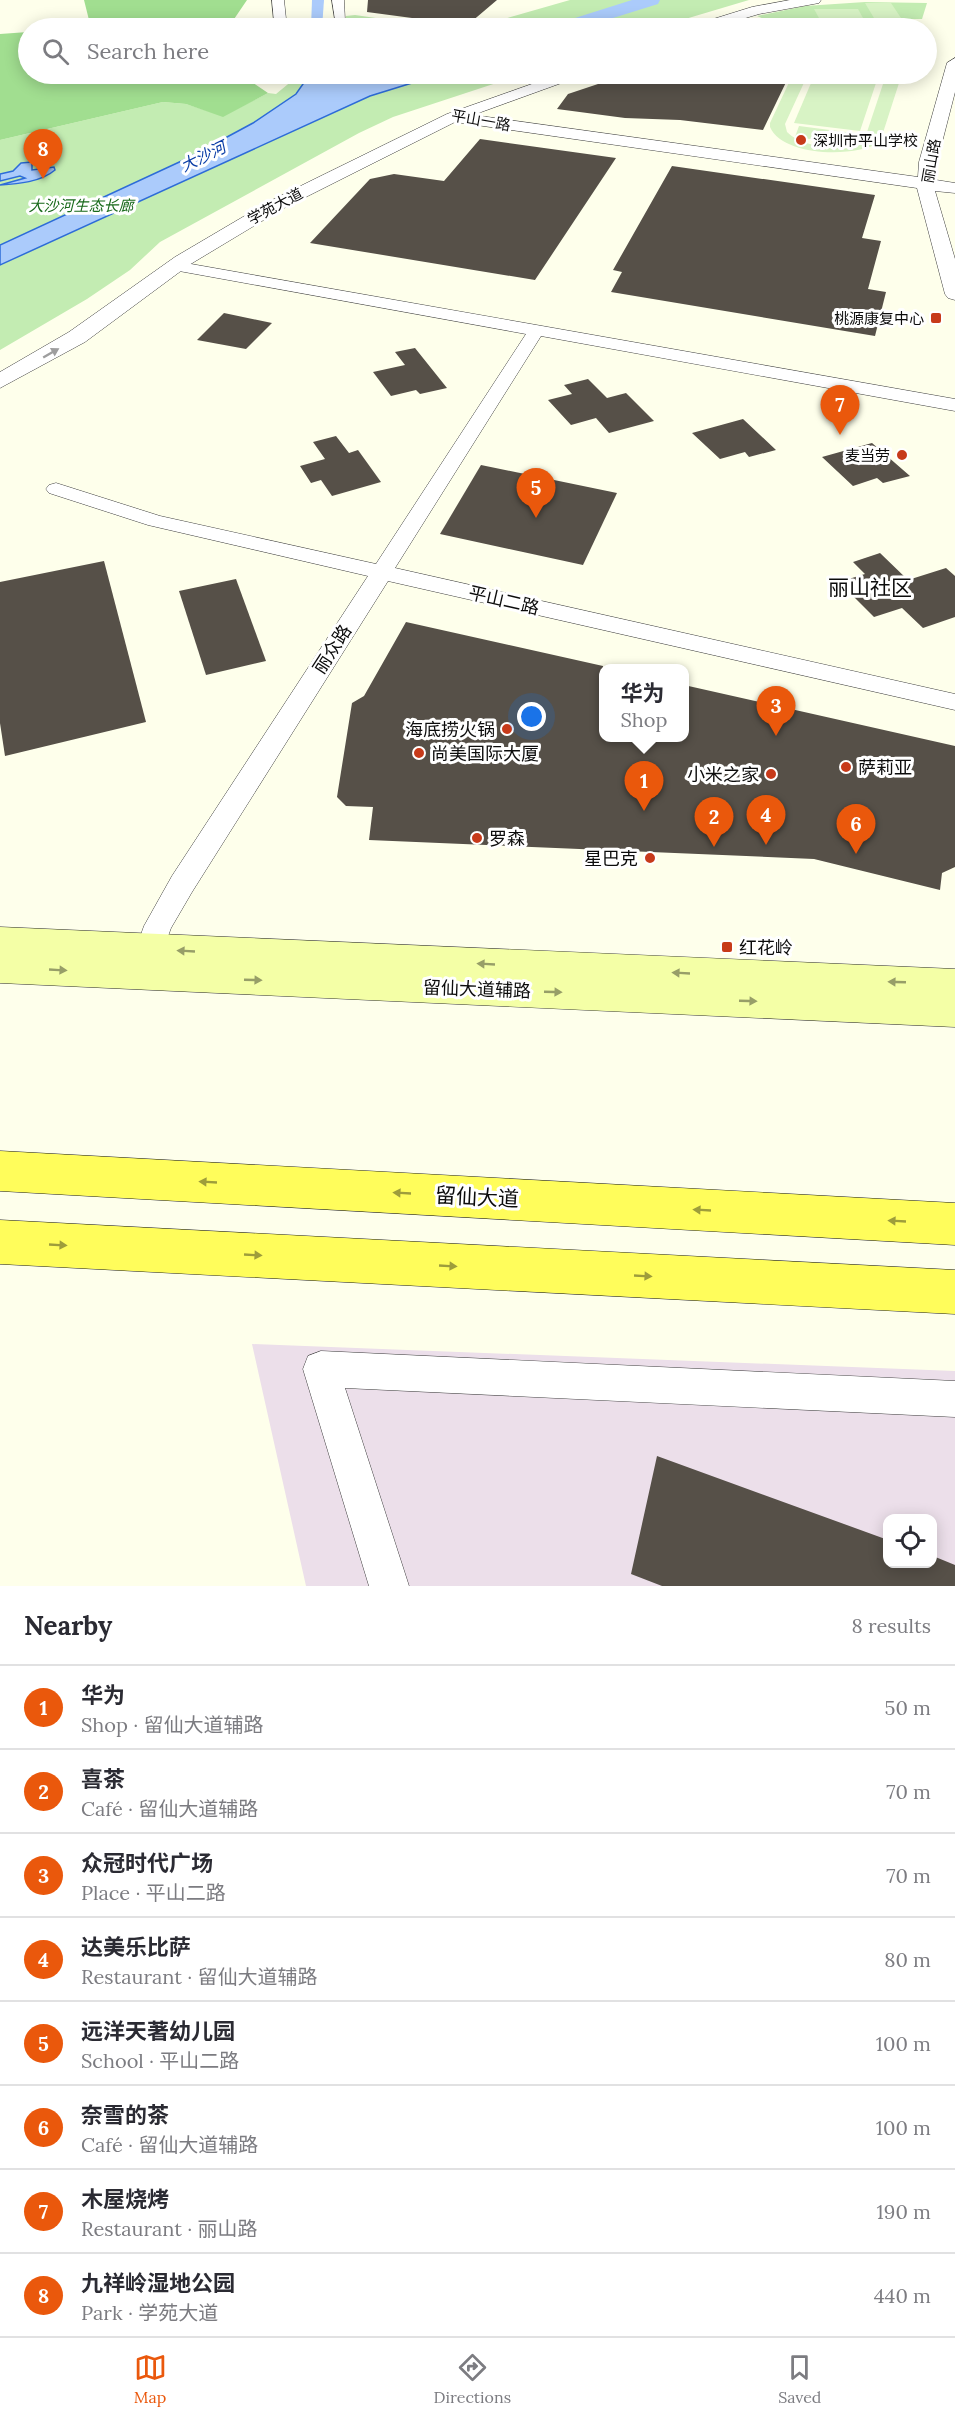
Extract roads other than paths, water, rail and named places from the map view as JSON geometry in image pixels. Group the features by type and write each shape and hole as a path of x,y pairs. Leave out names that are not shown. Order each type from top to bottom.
{"main road":[{"name":"留仙大道辅路","path":"0,942 146,962 955,1010"},
{"name":"留仙大道辅路","path":"0,967 146,962 955,985"},
{"name":"留仙大道","path":"0,1171 955,1224"},
{"path":"0,1242 955,1292"}],"street":[{"path":"278,0 280,18"},
{"path":"338,0 340,18"},
{"path":"712,18 746,7 780,0"},
{"path":"731,18 757,10 814,0"},
{"name":"丽山路","path":"955,63 943,182 955,228"},
{"name":"学苑大道","path":"0,363 65,326 164,256 250,205 338,161 531,84"},
{"name":"学苑大道","path":"0,381 77,337 174,266 276,205 453,115 545,84"},
{"path":"506,98 501,104 503,112 514,119 531,124"},
{"name":"平山一路","path":"453,115 943,182"},
{"name":"平山一路","path":"453,115 943,182"},
{"name":"丽山路","path":"943,182 929,207 955,294"},
{"path":"174,266 955,405"},
{"name":"丽众路","path":"146,962 182,884 536,330"},
{"name":"平山二路","path":"56,489 155,521 955,702"},
{"path":"389,1586 321,1369 955,1399"}],"water":[{"path":"303,84 409,84 370,96 0,265 0,245 188,158 253,123 296,94"},
{"path":"32,162 32,170 54,167 55,170 36,180 0,185 25,178 20,176 0,181 0,174 13,171 21,163"}],"waterway":[{"path":"317,18 318,0"},
{"name":"大沙河","path":"594,18 651,0"}],"place":[{"name":"深圳市平山学校","path":"801,140"},
{"name":"九祥岭湿地公园","path":"43,179"},
{"name":"桃源康复中心","path":"936,318"},
{"name":"木屋烧烤","path":"840,435"},
{"name":"麦当劳","path":"902,455"},
{"name":"远洋天著幼儿园","path":"536,518"},
{"name":"海底捞火锅","path":"507,729"},
{"name":"众冠时代广场","path":"776,736"},
{"name":"尚美国际大厦","path":"419,753"},
{"name":"萨莉亚","path":"846,767"},
{"name":"小米之家","path":"771,774"},
{"name":"华为","path":"644,811"},
{"name":"罗森","path":"477,838"},
{"name":"达美乐比萨","path":"766,845"},
{"name":"喜茶","path":"714,847"},
{"name":"奈雪的茶","path":"856,854"},
{"name":"星巴克","path":"650,858"},
{"name":"红花岭","path":"727,947"}],"district":[{"name":"丽山社区","path":"870,587"}],"park label":[{"name":"大沙河生态长廊","path":"81,205"}]}
